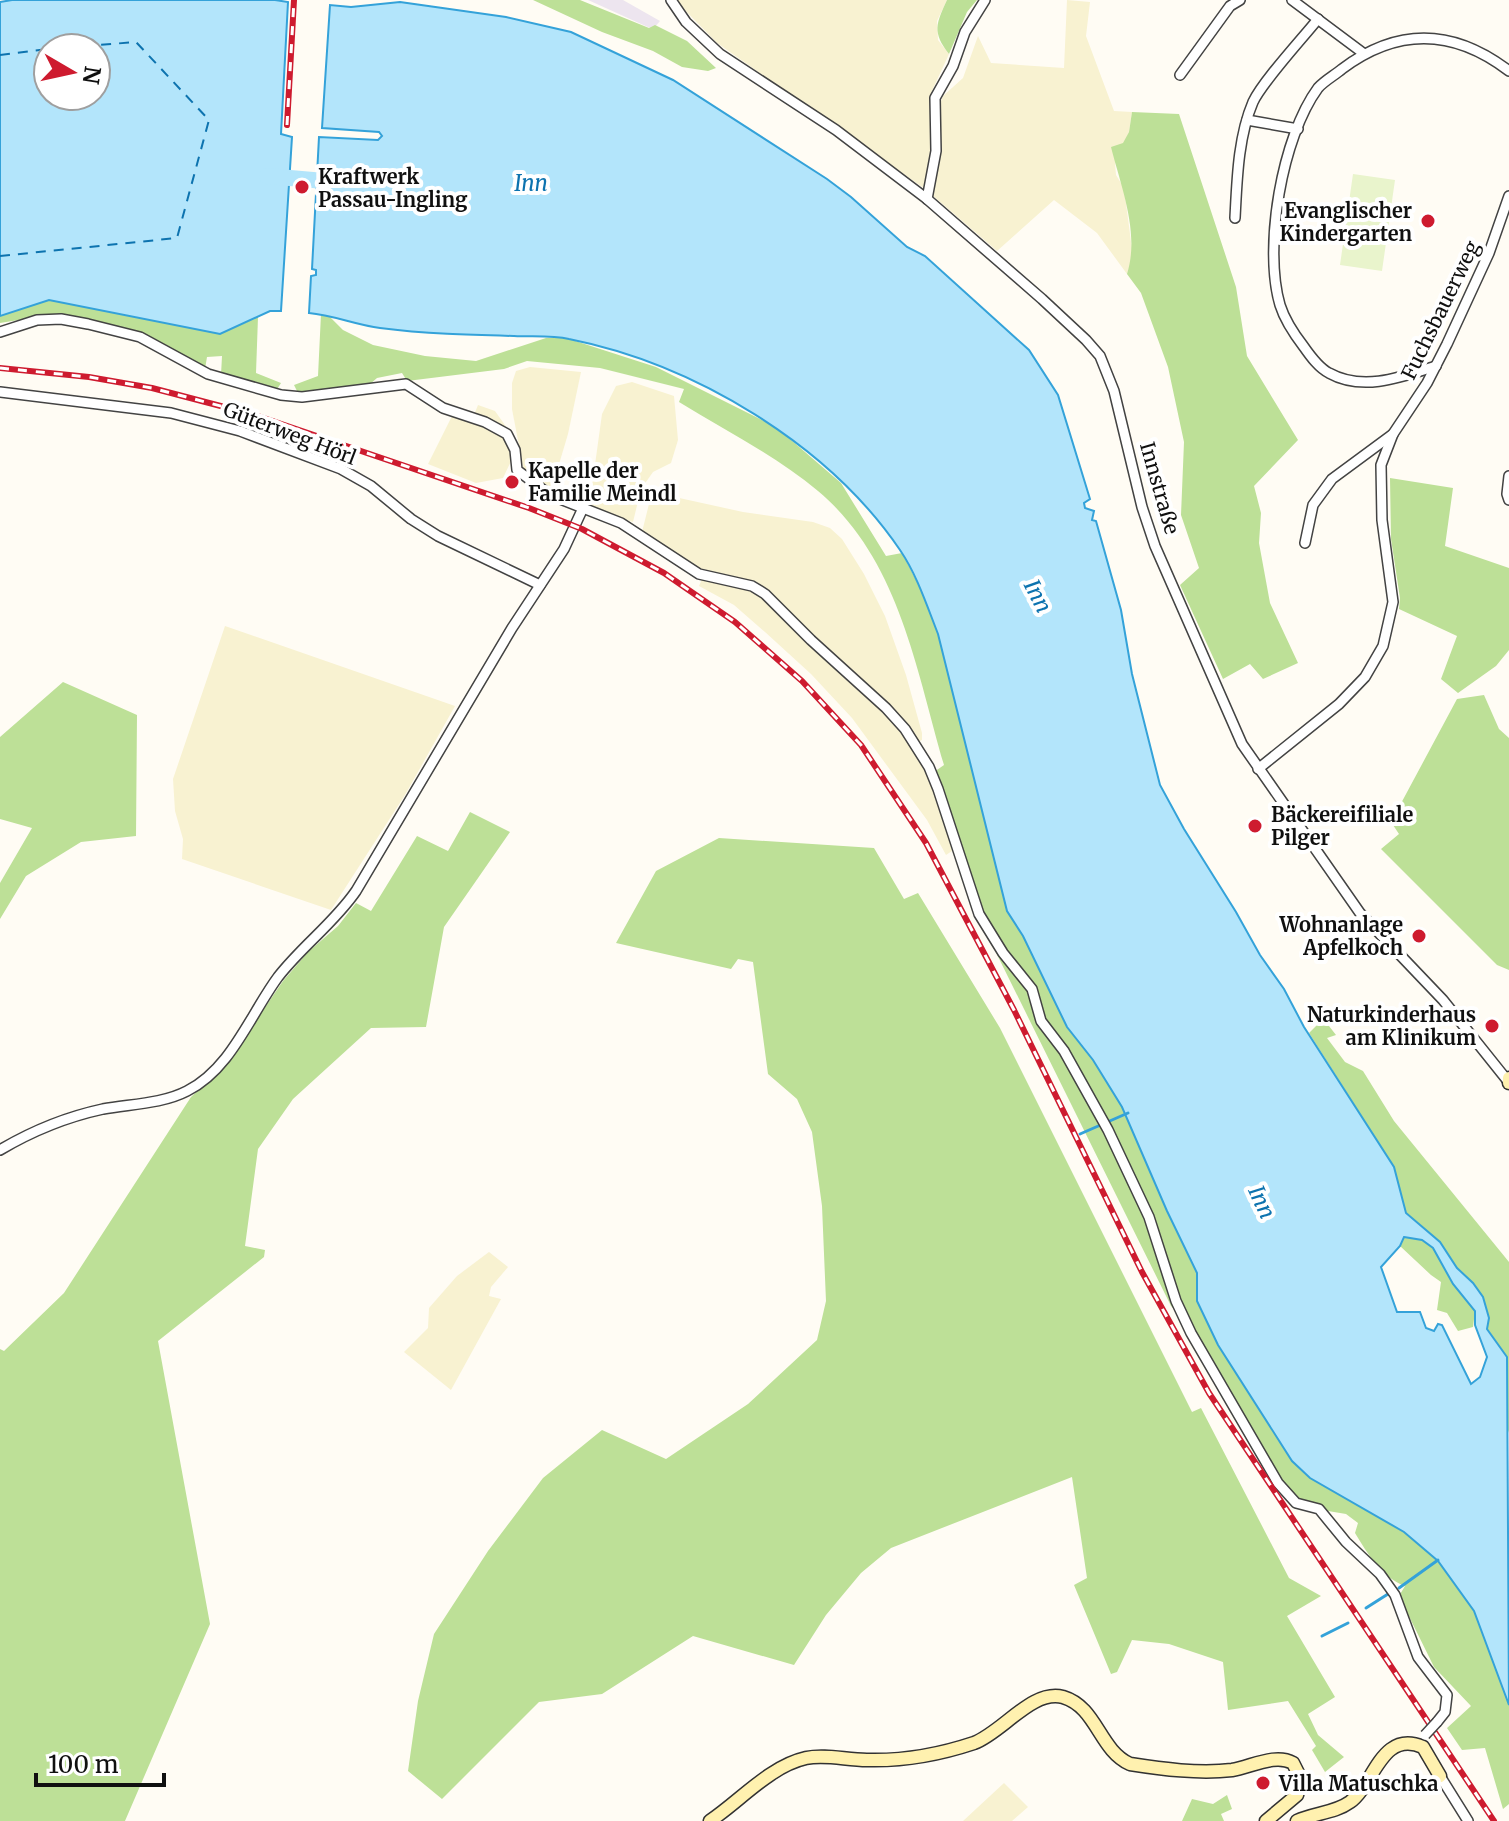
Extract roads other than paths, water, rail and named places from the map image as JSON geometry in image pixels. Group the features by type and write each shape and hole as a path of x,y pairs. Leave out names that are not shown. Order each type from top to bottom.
{"street":[{"name":"Innstraße","path":"671,0 686,22 720,54 836,130 927,199 1042,299 1100,356 1114,391 1142,507 1155,546 1234,729 1258,769 1360,913 1443,1000 1508,1080"},
{"path":"927,199 936,151 935,98 953,66 965,32 985,0"},
{"path":"1180,75 1230,6 1240,0"},
{"path":"1292,0 1363,53"},
{"path":"1235,218 1238,169 1254,99 1318,19"},
{"path":"1436,366 1382,381 1360,382 1330,373 1313,360 1289,328 1280,303 1274,253 1283,172 1298,129 1319,87 1363,53 1392,41 1415,39 1454,43 1489,56 1509,71"},
{"path":"1247,120 1298,129"},
{"name":"Fuchsbauerweg","path":"1258,769 1339,704 1365,677 1383,646 1393,602 1382,520 1381,465 1393,434 1436,366 1489,253 1509,196"},
{"path":"0,332 37,320 61,319 88,324 140,337 208,374 281,395 302,397 406,384 443,408 485,422 507,434 515,450 517,470 550,495 621,523 699,574 752,586 765,594 905,729 929,767 938,789 979,914 1003,953 1032,989 1041,1021 1064,1051 1136,1187 1170,1275 1176,1301 1191,1333 1278,1483 1296,1503 1319,1509 1346,1542 1380,1574 1395,1595 1418,1657 1447,1695 1445,1712 1422,1740 1400,1746 1382,1756 1366,1784 1350,1802 1297,1821"},
{"name":"Güterweg Hörl","path":"0,392 171,413 240,431 341,469 371,486 411,519 438,536 540,585"},
{"name":"Fuchsbauerweg","path":"1305,543 1313,505 1332,479 1393,434"},
{"path":"1509,476 1509,500"},
{"path":"0,1150 47,1126 77,1116 185,1092 215,1069 278,977 333,922 356,891 564,549 583,508"},
{"path":"710,1821 787,1765 818,1757 883,1760 948,1750 983,1739 1034,1702 1052,1696 1069,1699 1086,1711 1108,1748 1130,1764 1215,1771 1279,1759 1293,1763 1301,1779 1297,1795 1266,1821"},
{"path":"1422,1740 1468,1821"}],"water":[{"path":"0,2 288,2 281,134 292,137 281,311 270,311 220,334 49,300 0,316"},
{"name":"Inn","path":"400,2 506,17 571,32 673,80 851,197 907,247 925,256 1029,350 1058,395 1090,499 1084,503 1085,508 1094,511 1092,520 1096,521 1121,610 1132,674 1160,785 1304,1027 1394,1167 1406,1213 1440,1242 1457,1268 1483,1297 1489,1318 1487,1329 1507,1357 1509,1705 1474,1611 1438,1561 1404,1532 1310,1478 1292,1461 1218,1345 1197,1301 1197,1273 1122,1107 1093,1060 1067,1027 1023,936 1007,911 938,634 906,560 870,512 797,443 754,414 710,389 616,351 562,338 447,334 371,327 309,313 311,276 316,275 316,270 312,269 319,137 378,140 382,136 379,132 322,128 330,5 351,7","holes":["1404,1237 1422,1240 1433,1248 1453,1284 1475,1311 1475,1325 1487,1357 1480,1377 1471,1384 1442,1325 1438,1324 1434,1331 1426,1328 1420,1312 1397,1312 1381,1267"]}],"waterway":[{"name":"Inn","path":"267,176 336,182"},
{"path":"1080,1134 1128,1113"},
{"path":"1399,1588 1438,1560"},
{"path":"1366,1608 1388,1594"},
{"path":"1322,1636 1348,1623"}],"railway":[{"path":"287,125 294,0"},
{"path":"0,368 89,377 152,388 255,415 529,508 582,529 664,573 735,622 802,681 861,745 926,843 1014,1010 1142,1272 1209,1393 1494,1821"}],"place":[{"name":"Kraftwerk Passau-Ingling","path":"302,187"},
{"name":"Evanglischer Kindergarten","path":"1428,221"},
{"name":"Kapelle der Familie Meindl","path":"512,482"},
{"name":"Bäckereifiliale Pilger","path":"1255,826"},
{"name":"Wohnanlage Apfelkoch","path":"1419,936"},
{"name":"Naturkinderhaus am Klinikum","path":"1492,1026"},
{"name":"Villa Matuschka","path":"1263,1783"}]}
